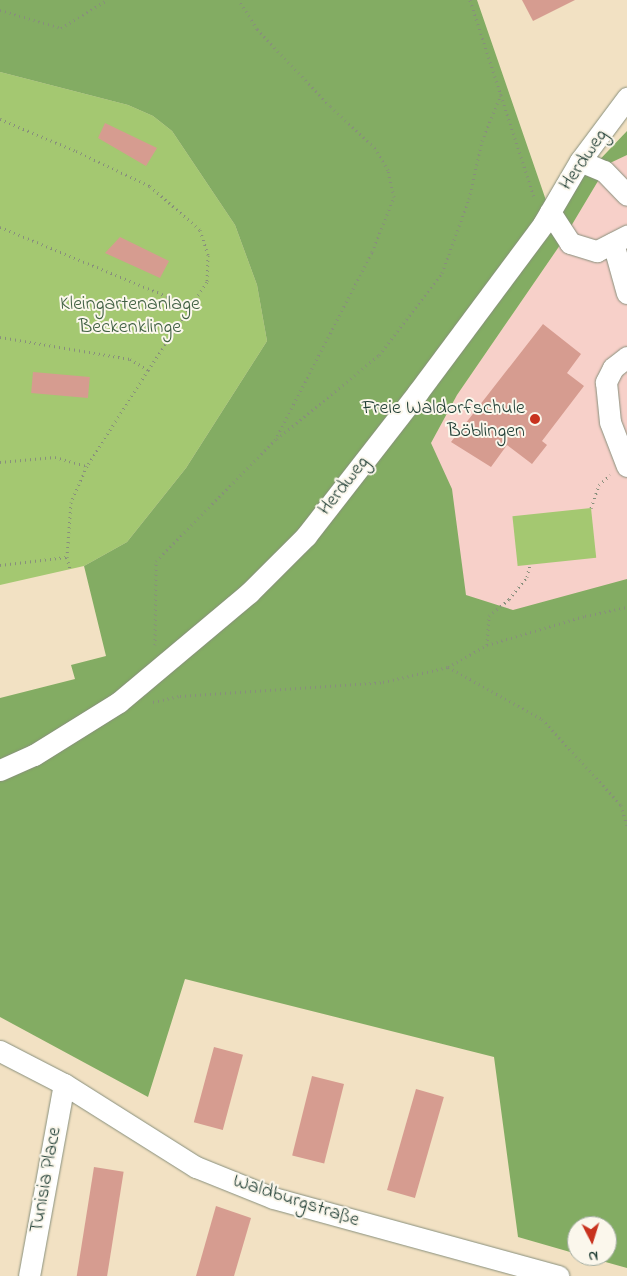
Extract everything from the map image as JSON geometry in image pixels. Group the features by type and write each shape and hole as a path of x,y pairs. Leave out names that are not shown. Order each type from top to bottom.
{"street":[{"name":"Herdweg","path":"0,770 34,755 118,702 249,594 306,536 418,392 546,218 580,161 627,98"},
{"path":"580,161 604,171 627,196"},
{"path":"546,218 570,243 597,251 623,238 627,293"},
{"path":"627,357 613,368 606,382 610,422 627,466"},
{"name":"Waldburgstraße","path":"0,1051 64,1084 196,1167 272,1198 560,1276"},
{"name":"Tunisia Place","path":"29,1276 64,1084"}],"path":[{"path":"0,10 61,28 107,0"},
{"path":"239,0 257,29 330,106 375,148 388,170 394,197 372,252 275,440"},
{"path":"470,0 501,94 546,218"},
{"path":"159,670 154,648 156,561 275,440 379,355 442,273 469,199 482,141 501,94"},
{"path":"0,119 76,151 150,186 200,230 208,255 207,282 87,466 71,502 67,557 70,569"},
{"path":"0,227 169,298 189,311"},
{"path":"0,337 130,359 148,370"},
{"path":"0,462 55,457 87,466"},
{"path":"591,508 599,485"},
{"path":"0,564 67,557"},
{"path":"487,645 489,616 510,599 527,577 530,564"},
{"path":"118,702 148,703 180,696 383,682 448,667 487,645 585,616 627,607"},
{"path":"448,667 542,719 621,805 627,826"}],"shaded area":[{"name":"Freie Waldorfschule Böblingen","path":"627,155 627,592 463,644 431,443 457,395 558,248 604,171 610,163"}],"green space":[{"path":"0,0 477,0 550,212 627,131 627,155 610,163 604,171 558,248 457,395 431,443 452,489 466,595 513,610 627,579 627,1268 617,1265 617,1216 567,1216 567,1251 518,1237 494,1057 185,979 148,1097 0,1017 0,698 75,679 71,665 106,656 84,566 127,542 186,468 267,341 257,285 235,225 172,131 153,116 128,105 0,72"},
{"name":"Kleingartenanlage Beckenklinge","path":"0,72 128,105 153,116 172,131 235,225 257,285 267,341 186,468 127,542 84,566 0,585"},
{"path":"591,508 596,558 518,566 512,516"}],"building":[{"path":"522,0 575,0 533,21"},
{"path":"105,123 157,148 146,166 98,138"},
{"path":"120,237 169,261 160,278 105,253"},
{"path":"543,324 581,354 567,373 584,386 542,441 547,445 532,464 507,445 491,467 451,442"},
{"path":"33,372 90,377 88,398 31,393"},
{"path":"214,1047 243,1055 223,1130 194,1122"},
{"path":"312,1076 344,1084 324,1164 292,1156"},
{"path":"416,1089 444,1097 415,1198 387,1190"},
{"path":"94,1167 124,1172 107,1276 77,1276"},
{"path":"216,1206 251,1218 234,1276 196,1276"}],"place":[{"name":"Freie Waldorfschule Böblingen","path":"535,419"}]}
